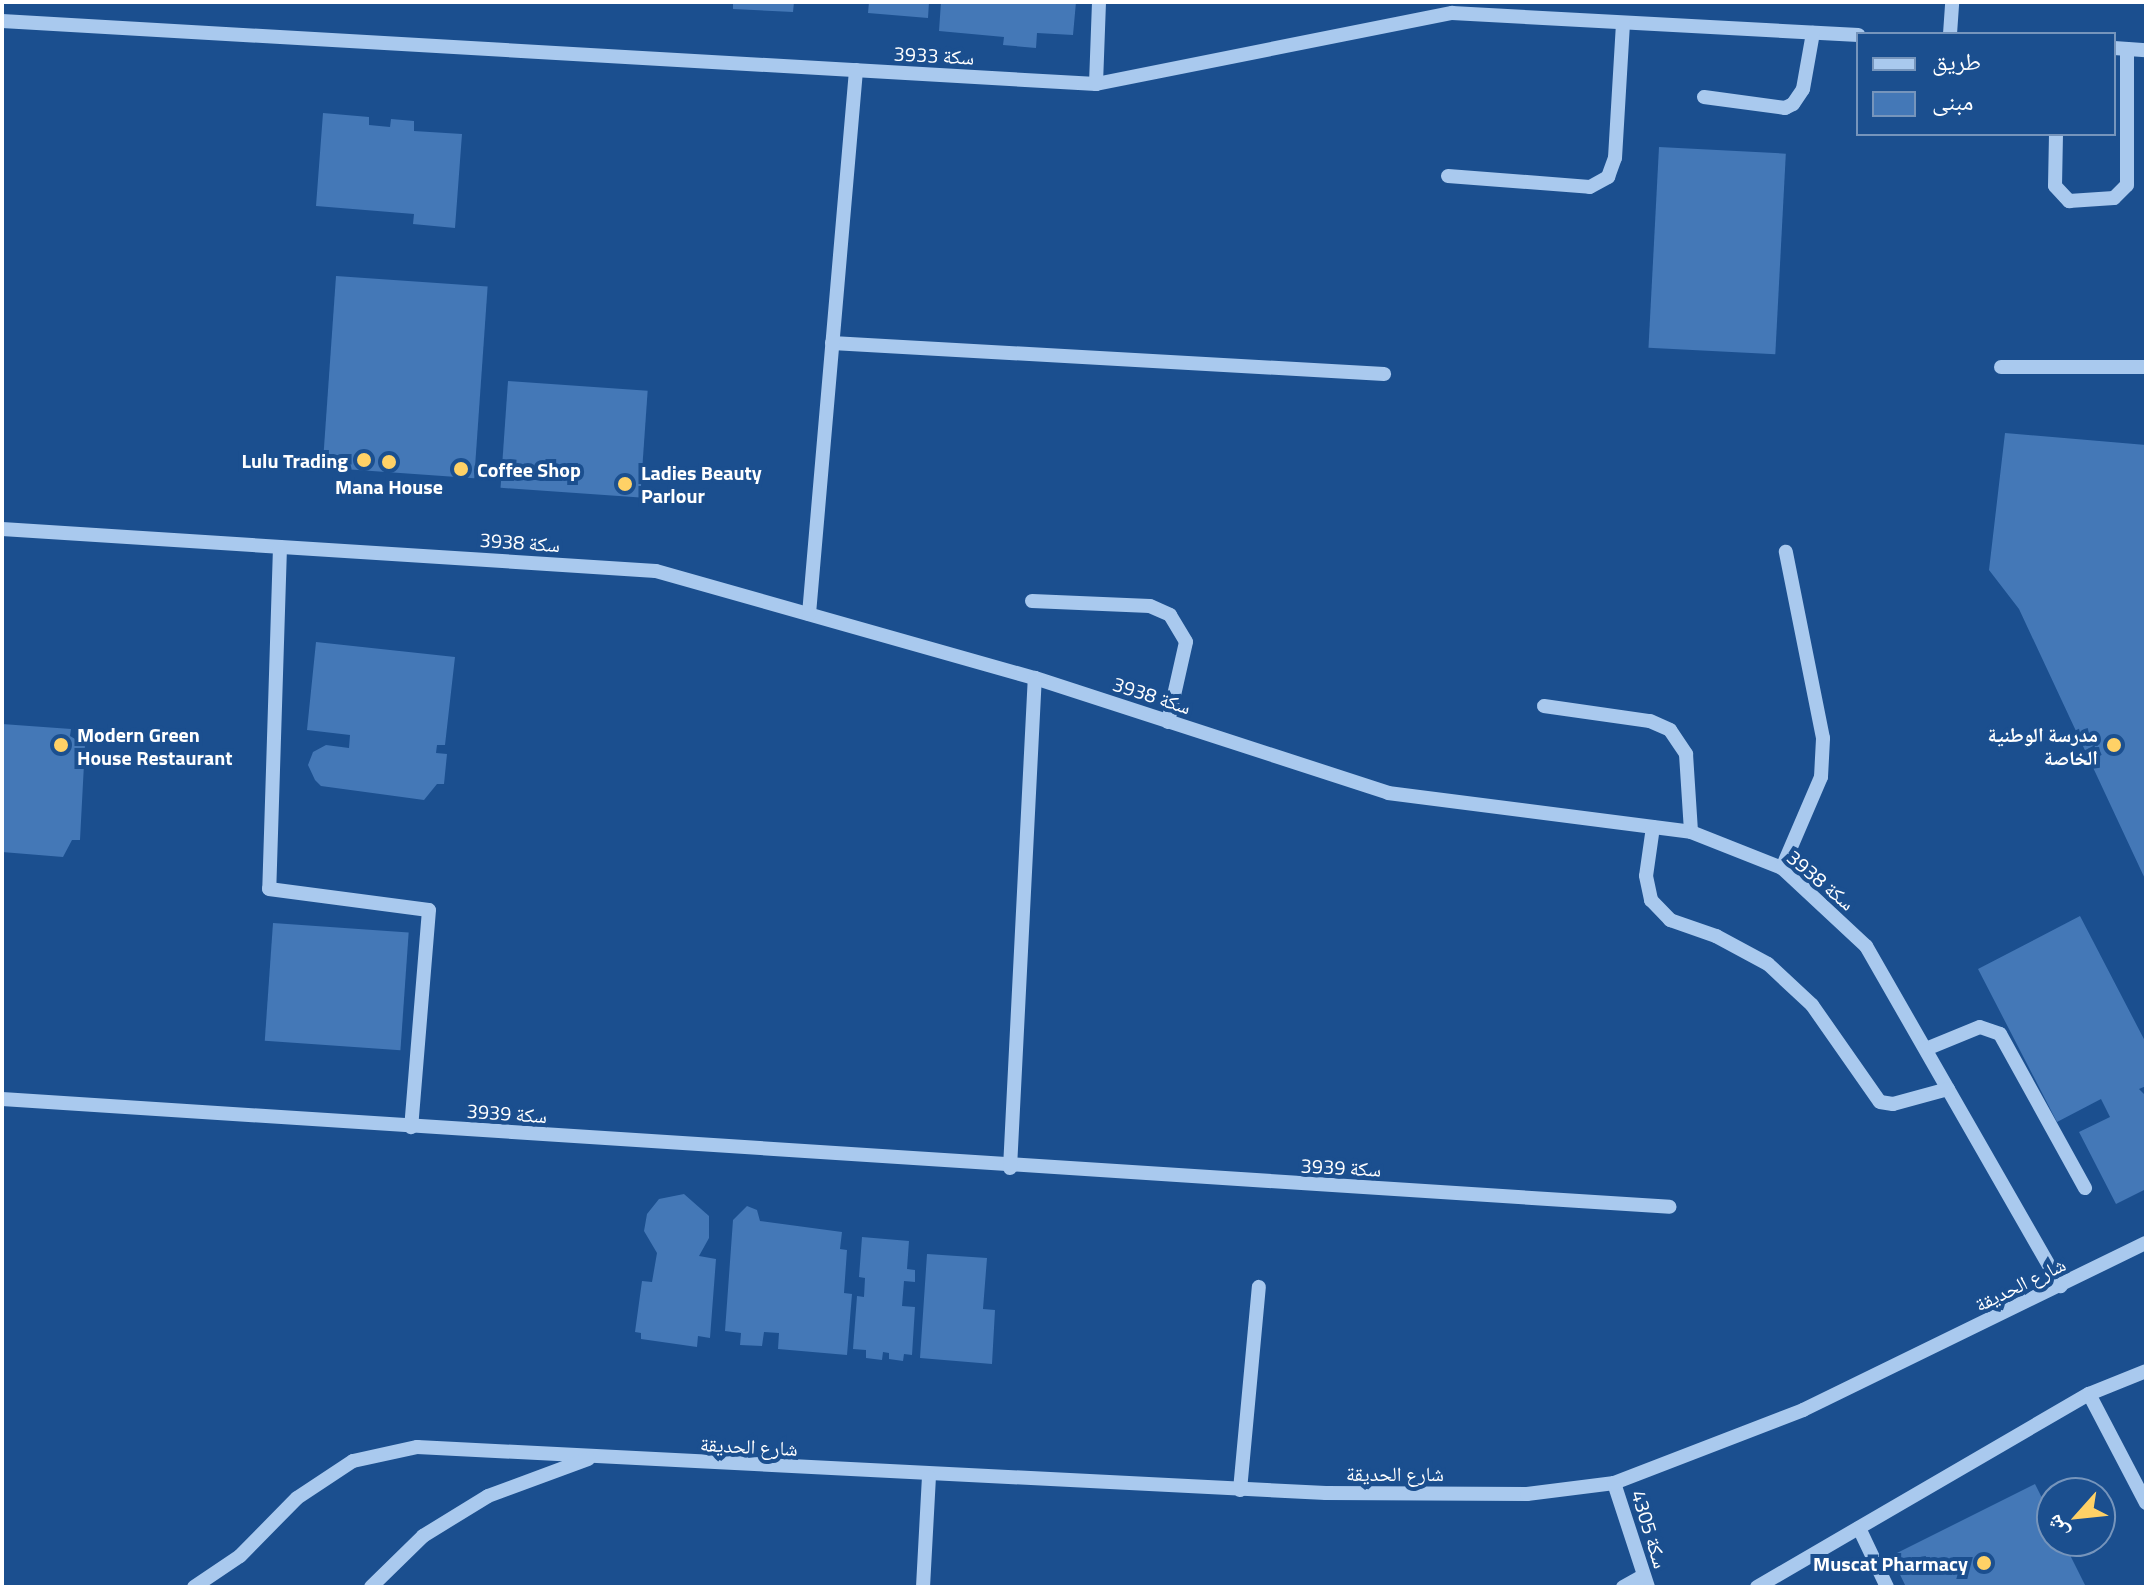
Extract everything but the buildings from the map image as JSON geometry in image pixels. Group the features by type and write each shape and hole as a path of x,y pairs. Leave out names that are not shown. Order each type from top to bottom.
{"street":[{"path":"1096,84 1099,2"},
{"path":"1950,32 1952,2"},
{"name":"سكة 3933","path":"2,21 1096,84 1452,13 1856,35"},
{"path":"1448,176 1590,187 1608,177 1615,158 1623,23"},
{"path":"1704,97 1785,108 1793,104 1803,89 1813,33"},
{"path":"2056,136 2055,186 2069,201 2114,198 2127,185 2121,48 2146,50"},
{"path":"809,614 856,70"},
{"path":"832,343 1384,374"},
{"path":"2001,367 2146,367"},
{"name":"سكة 3938","path":"2,529 656,571 1035,678 1388,793 1691,832 1782,868 1866,946 2061,1286"},
{"path":"280,547 269,889 429,910 411,1127"},
{"path":"1782,868 1821,777 1823,738 1786,552"},
{"path":"1032,601 1150,606 1170,615 1186,642 1168,722"},
{"path":"1010,1168 1035,678"},
{"path":"1544,706 1650,721 1670,730 1686,754 1691,832"},
{"path":"1653,827 1648,888 1651,900 1670,920 1716,936 1768,964 1812,1005 1880,1102 1893,1104 1948,1089"},
{"path":"1926,1049 1980,1027 2000,1034 2085,1188"},
{"name":"سكة 3939","path":"2,1099 1010,1168 1670,1207"},
{"name":"شارع الحديقة","path":"194,1587 240,1556 297,1498 353,1461 417,1447 929,1477 1240,1490 1527,1494 1614,1483 1803,1410 2146,1243"},
{"path":"1240,1490 1259,1287"},
{"path":"1757,1587 2089,1394 2146,1371"},
{"path":"2089,1394 2146,1503"},
{"name":"شارع الحديقة","path":"371,1587 423,1536 488,1496 593,1457"},
{"path":"923,1587 929,1477"},
{"name":"سكة 4305","path":"1614,1483 1645,1582"},
{"path":"1859,1528 1887,1587"},
{"path":"1623,1587 1645,1582"}],"place":[{"name":"Lulu Trading","path":"364,460"},
{"name":"Mana House","path":"389,462"},
{"name":"Coffee Shop","path":"461,469"},
{"name":"Ladies Beauty Parlour","path":"625,484"},
{"name":"Modern Green House Restaurant","path":"61,745"},
{"name":"مدرسة الوطنية الخاصة","path":"2114,745"},
{"name":"Muscat Pharmacy","path":"1984,1563"}]}
